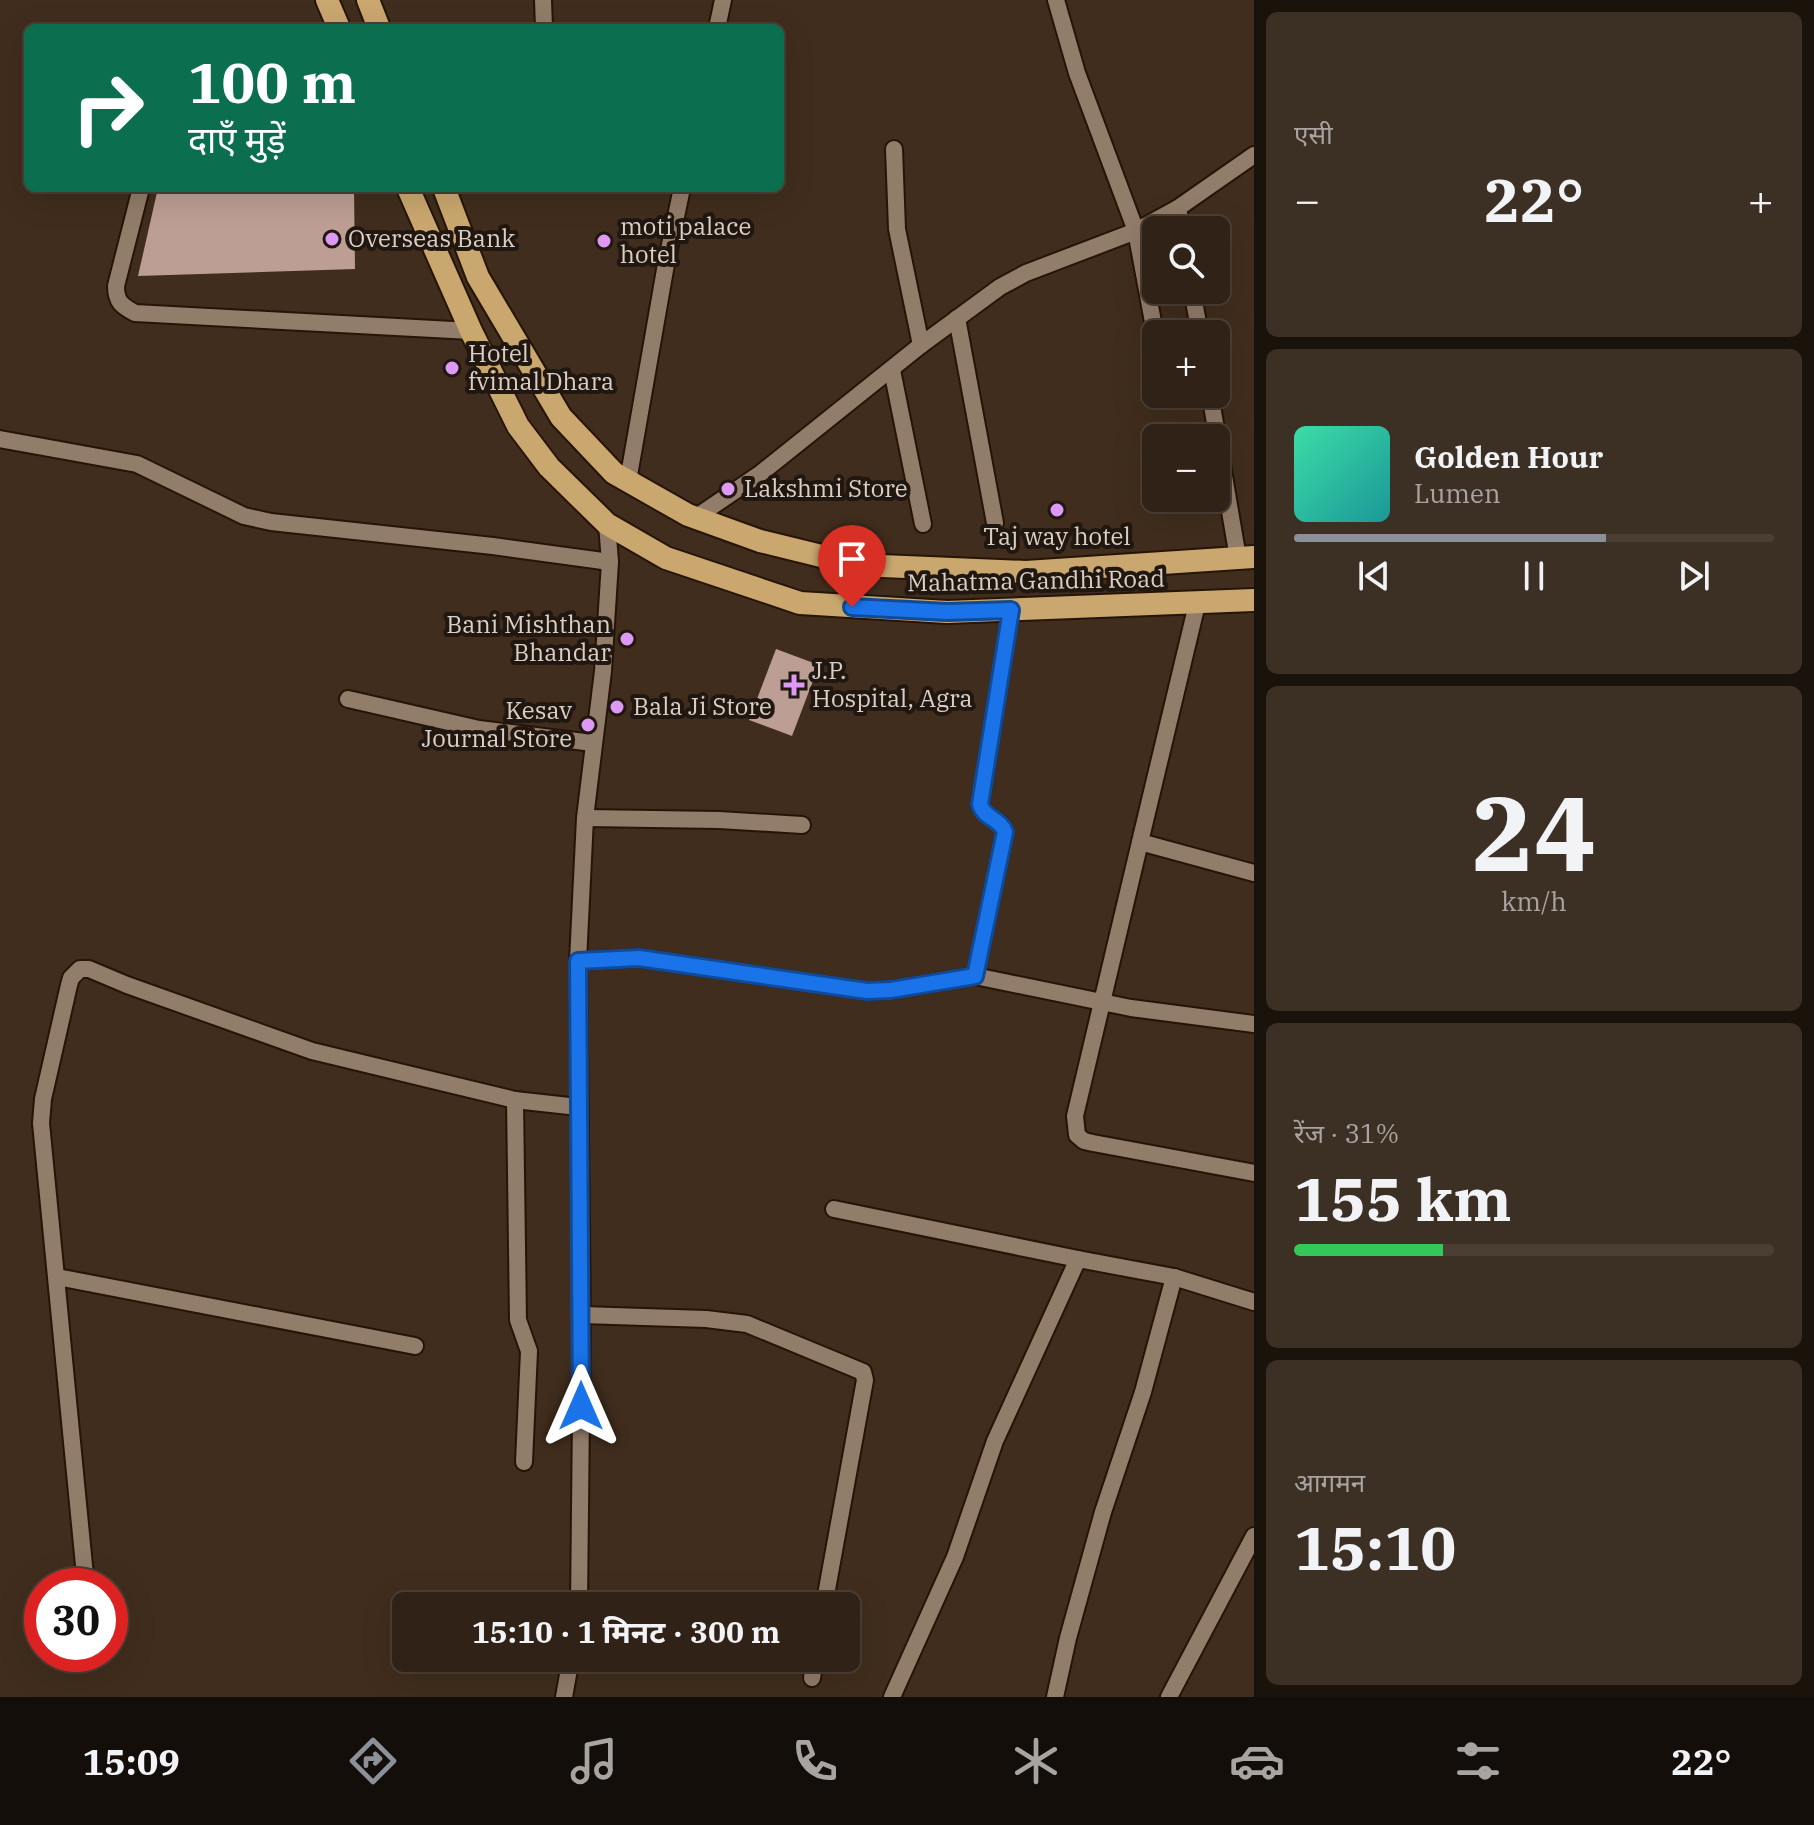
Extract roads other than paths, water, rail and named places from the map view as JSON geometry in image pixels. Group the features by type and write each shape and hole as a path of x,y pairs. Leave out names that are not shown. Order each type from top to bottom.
{"highway":[{"path":"327,0 337,24"},
{"path":"368,0 377,24"},
{"name":"Mahatma Gandhi Road","path":"410,192 471,331 518,426 549,467 607,524 666,558 800,603 947,612 1254,600"},
{"name":"Mahatma Gandhi Road","path":"446,192 478,277 561,417 614,473 695,518 760,541 858,565 1026,572 1246,558"}],"street":[{"path":"543,0 544,24"},
{"path":"718,24 723,0"},
{"path":"1056,0 1077,73 1136,231 1153,320"},
{"path":"894,149 897,229 921,345"},
{"path":"695,518 761,473 921,345 1000,287 1026,273 1136,231 1252,160"},
{"path":"140,192 116,286 116,298 122,306 135,313 471,331"},
{"path":"628,481 681,192"},
{"path":"1178,208 1179,216"},
{"path":"957,318 995,523"},
{"path":"892,370 923,524"},
{"path":"1213,408 1246,558"},
{"path":"0,439 137,464 244,516 271,522 610,562"},
{"path":"579,1592 582,1315 578,961 585,818 603,671 610,562 607,524"},
{"path":"1197,604 1075,1116 1077,1135 1093,1143 1254,1173"},
{"path":"975,976 1005,832 1003,826 982,811 980,804 1011,610"},
{"path":"348,699 479,729 593,743"},
{"path":"585,818 802,825"},
{"path":"1140,842 1254,873"},
{"path":"578,961 639,958 867,991 975,976 1104,1002 1254,1024"},
{"path":"84,1568 41,1123 43,1099 71,978 80,969 89,969 312,1051 515,1100 578,1107"},
{"path":"515,1100 518,1320 529,1351 524,1462"},
{"path":"834,1209 1174,1277 1254,1302"},
{"path":"892,1697 955,1557 995,1441 1078,1259"},
{"path":"57,1277 415,1346"},
{"path":"1055,1697 1103,1512 1143,1392 1174,1277"},
{"path":"582,1315 706,1319 747,1324 863,1372 865,1380 827,1592"},
{"path":"1169,1697 1254,1536"},
{"path":"564,1697 568,1672"},
{"path":"812,1678 813,1672"}],"place":[{"name":"Overseas Bank","path":"332,239"},
{"name":"moti palace hotel","path":"604,241"},
{"name":"Hotel fvimal Dhara","path":"452,368"},
{"name":"Lakshmi Store","path":"728,489"},
{"name":"Taj way hotel","path":"1057,510"},
{"name":"Bani Mishthan Bhandar","path":"627,639"},
{"name":"J.P. Hospital, Agra","path":"794,685"},
{"name":"Bala Ji Store","path":"617,707"},
{"name":"Kesav Journal Store","path":"588,725"}]}
